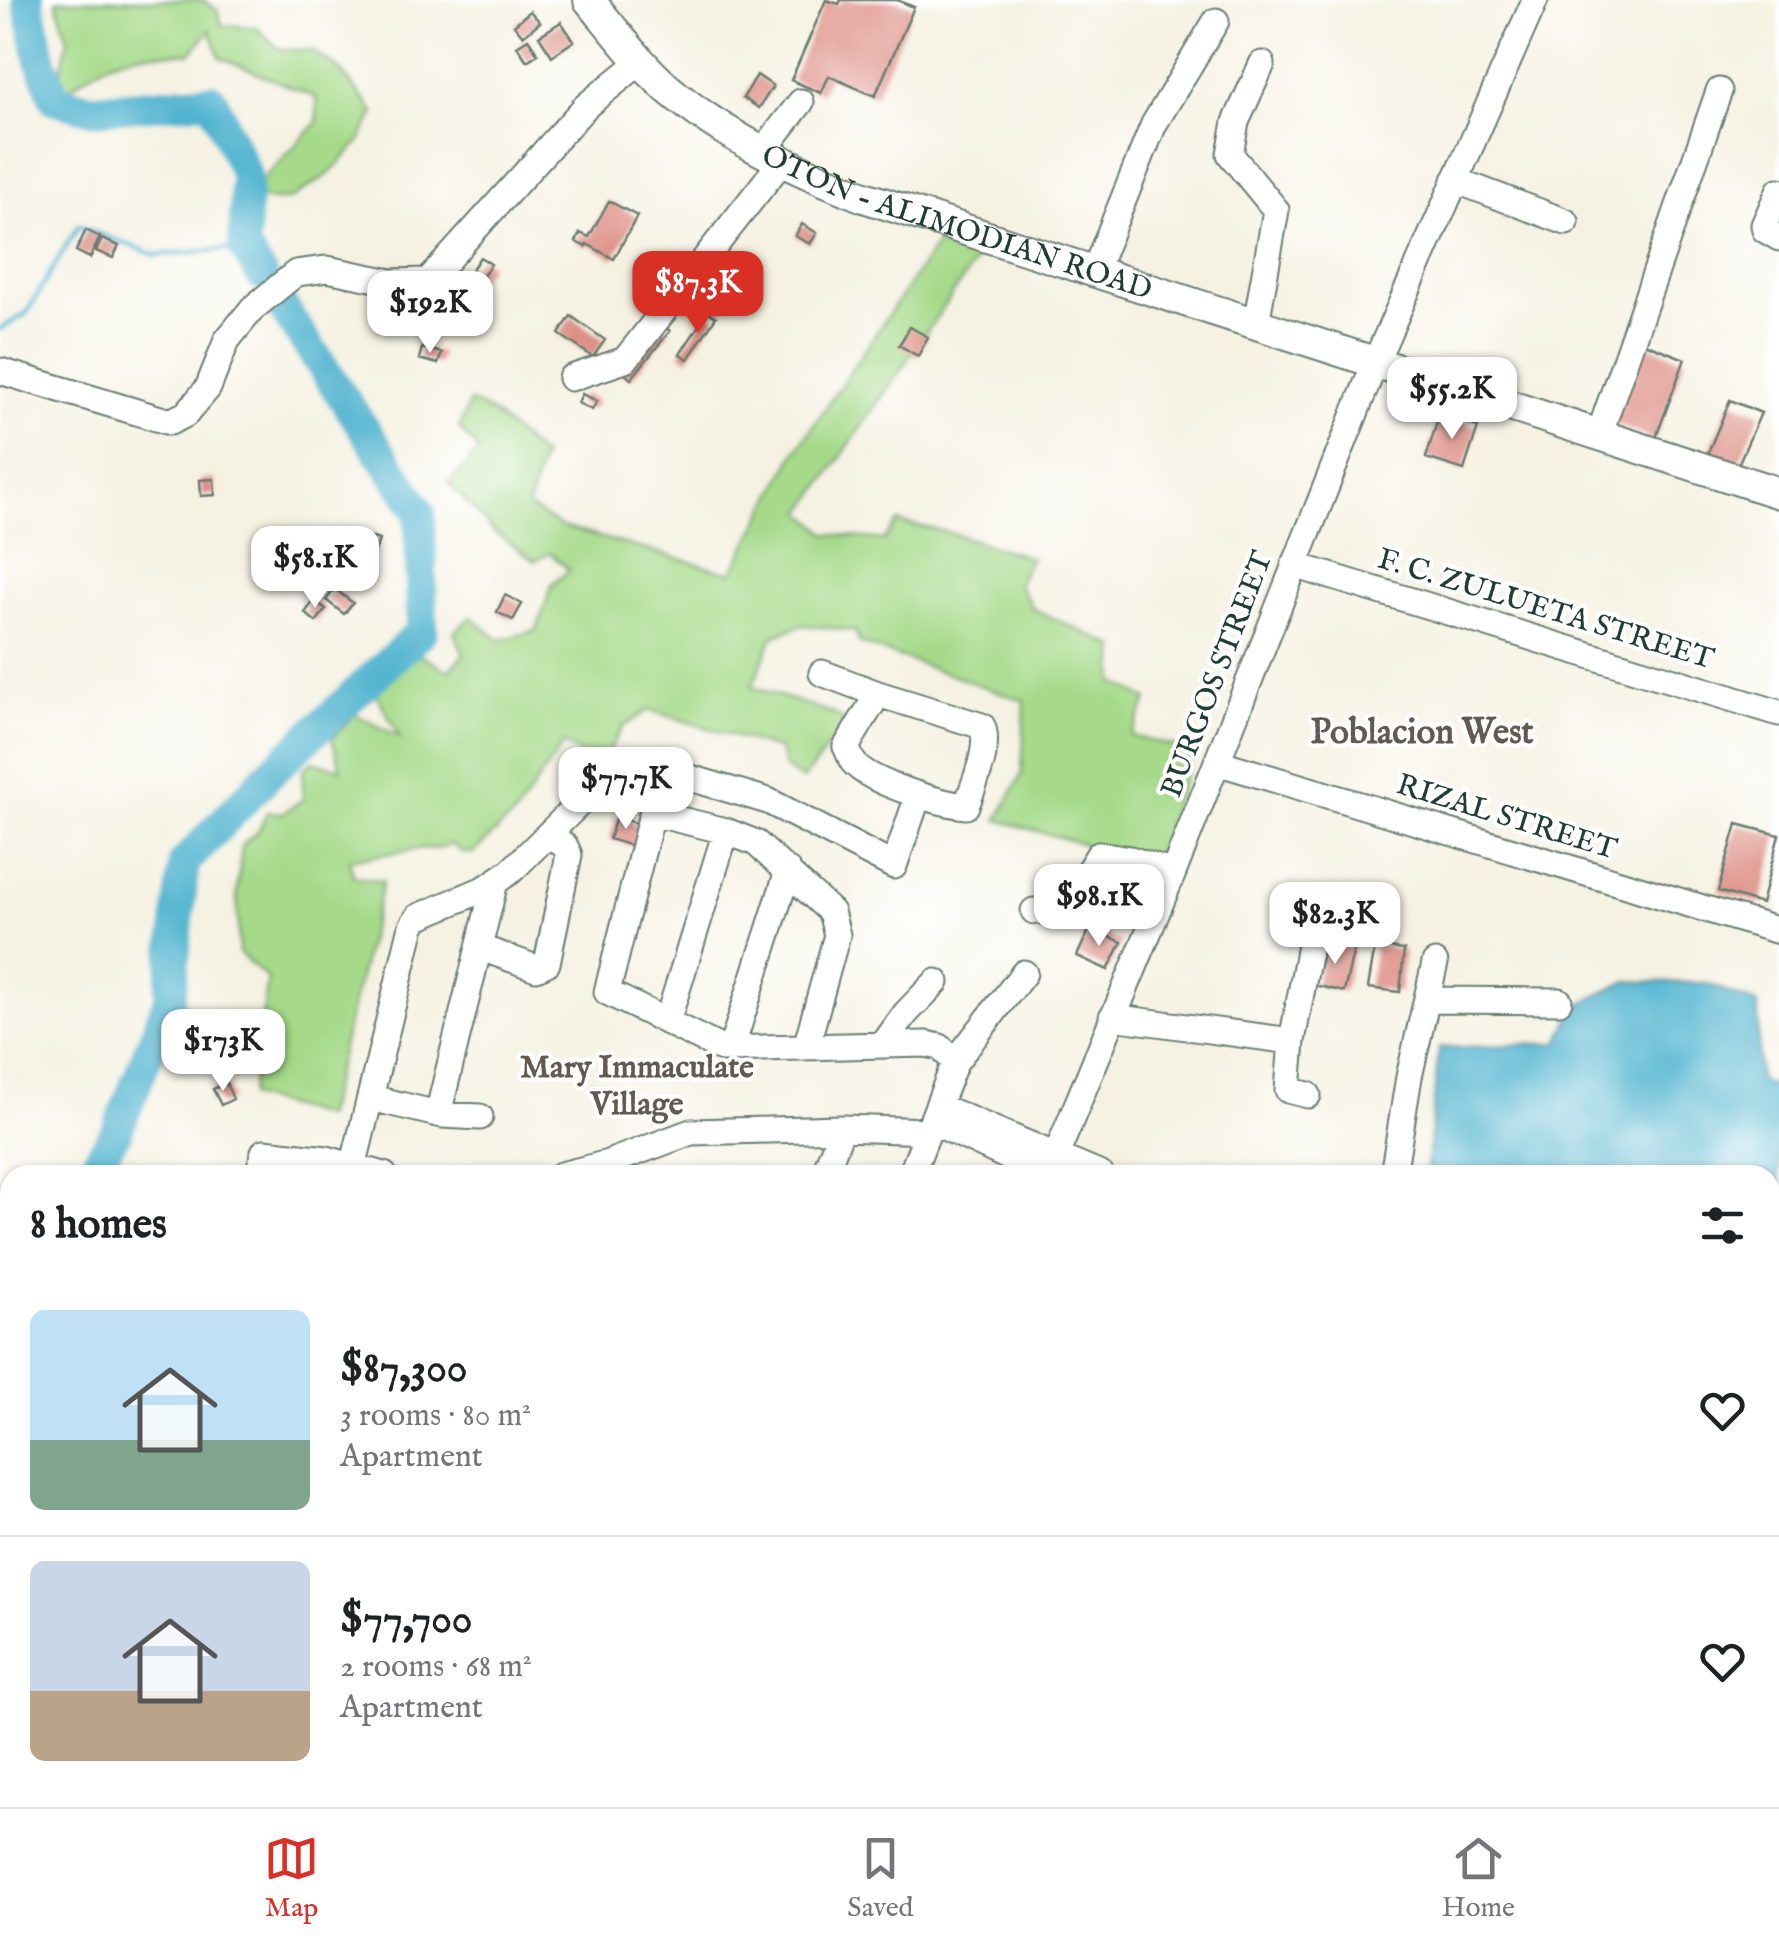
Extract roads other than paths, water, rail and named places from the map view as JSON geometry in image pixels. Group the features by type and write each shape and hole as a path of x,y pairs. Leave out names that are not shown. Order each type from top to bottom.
{"main road":[{"name":"OTON - ALIMODIAN ROAD","path":"590,0 640,62 710,120 773,156 864,197 1779,493"}],"street":[{"name":"BURGOS STREET","path":"1051,1165 1173,874 1375,364 1535,0"},
{"path":"1094,272 1154,124 1216,21"},
{"path":"0,371 170,422 186,414 208,388 227,340 253,308 296,273 327,269 391,282 428,282 586,106 640,62"},
{"path":"1256,324 1276,210 1230,154 1230,140 1262,64"},
{"path":"1600,435 1719,91"},
{"path":"572,378 624,360 773,156 800,102"},
{"path":"1456,180 1566,222"},
{"path":"1774,236 1765,230 1765,220 1779,191"},
{"name":"F. C. ZULUETA STREET","path":"1294,565 1779,713"},
{"path":"822,673 985,729 966,806 918,796 851,761 846,747 878,694"},
{"path":"353,1165 412,926 418,917 511,872 618,765 632,760 768,801 894,866 918,796"},
{"name":"RIZAL STREET","path":"1217,762 1779,931"},
{"path":"663,770 607,992 722,1049 940,1047 955,1062"},
{"path":"652,813 726,831 756,844 831,912 837,935 806,1047"},
{"path":"667,1022 726,831"},
{"path":"478,948 536,968 547,963 569,855 548,834"},
{"path":"1034,911 1060,912 1076,906 1084,878 1099,854 1130,859 1173,874"},
{"path":"731,1049 788,871"},
{"path":"438,1114 494,882"},
{"path":"1308,1095 1288,1090 1292,1041 1311,940"},
{"path":"1395,1165 1409,1077 1435,963"},
{"path":"915,1165 955,1062 1024,974"},
{"path":"883,1045 906,1013 936,982"},
{"path":"1427,1000 1560,1002"},
{"path":"1112,1017 1292,1041"},
{"path":"371,1098 438,1114 480,1117"},
{"path":"616,1165 691,1132 842,1128 933,1120 1043,1165"},
{"path":"828,1165 842,1128"},
{"path":"261,1165 264,1152 317,1165"}],"water":[{"path":"1627,981 1706,983 1758,1004 1759,1080 1779,1087 1779,1165 1427,1165 1439,1048 1558,1043 1576,1006"}],"waterway":[{"path":"28,0 41,61 55,99 92,109 212,99 246,175 244,248 262,275"},
{"path":"0,329 26,314 78,226 156,255 244,248"},
{"path":"95,1165 117,1131 170,998 184,863 271,772 422,631 420,512 279,302"}],"district":[{"name":"Poblacion West","path":"1422,731"},
{"name":"Mary Immaculate Village","path":"637,1084"}]}
